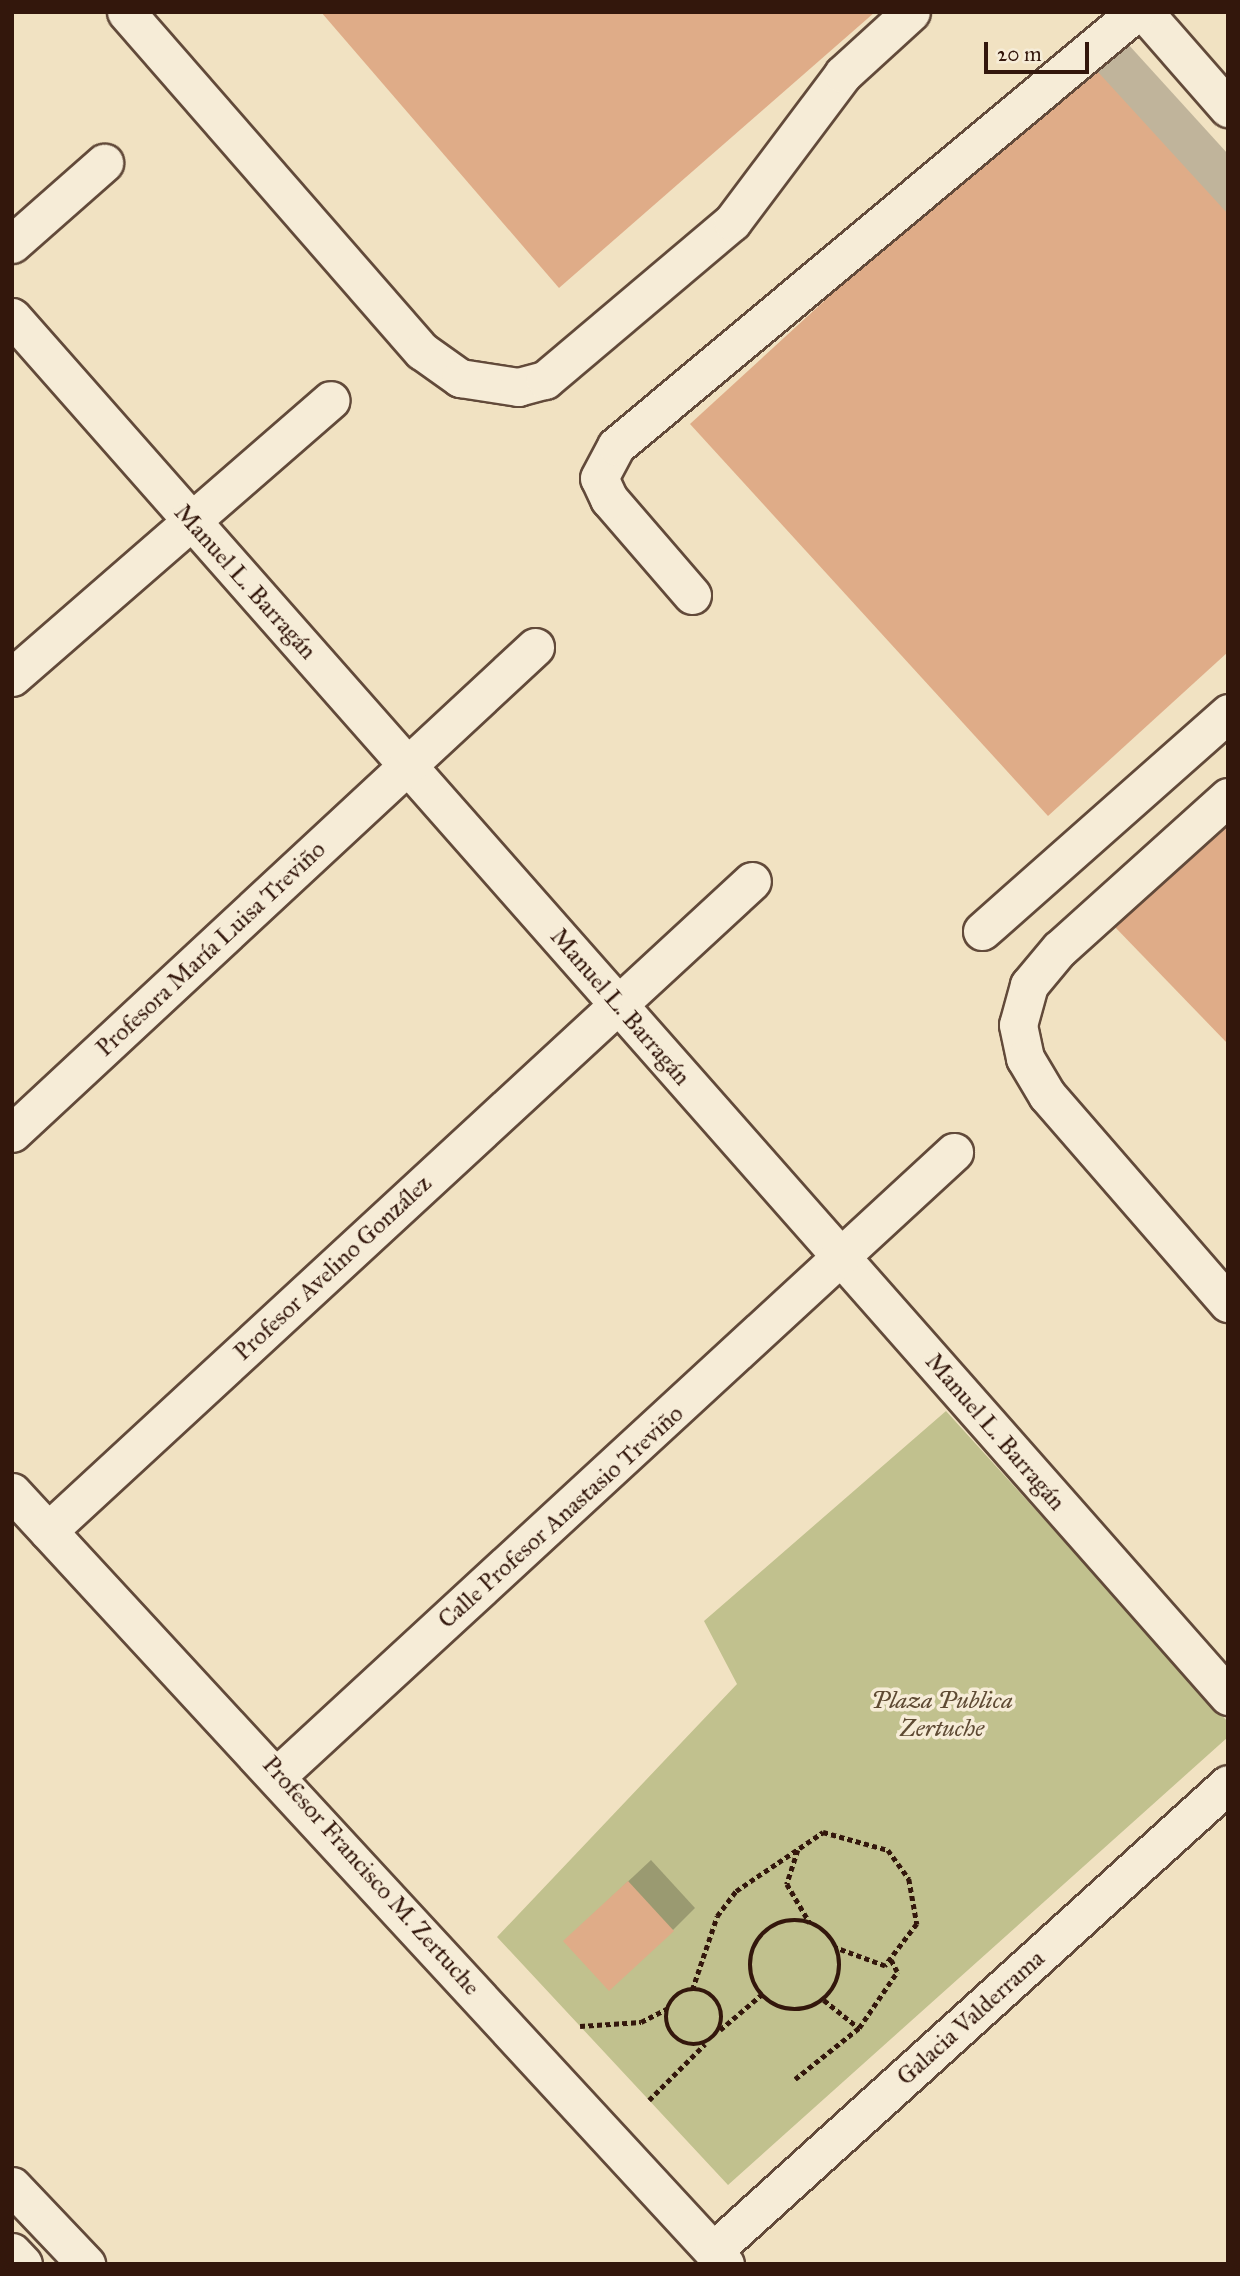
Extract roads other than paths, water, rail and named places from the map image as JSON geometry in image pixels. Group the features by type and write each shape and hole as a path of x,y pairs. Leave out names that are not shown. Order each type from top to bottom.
{"street":[{"path":"126,12 422,351 460,378 518,387 545,380 732,222 836,82 911,12"},
{"path":"692,595 609,499 599,478 616,446 1136,12"},
{"path":"1144,12 1228,108"},
{"path":"12,244 104,163"},
{"name":"Manuel L. Barragán","path":"12,317 188,520 409,765 1228,1696"},
{"path":"12,677 188,520 331,400"},
{"name":"Profesora María Luisa Treviño","path":"12,1133 535,647"},
{"path":"982,931 1228,713"},
{"path":"1228,797 1059,949 1029,985 1018,1025 1025,1058 1047,1095 1228,1303"},
{"name":"Profesor Avelino González","path":"48,1531 751,881"},
{"name":"Calle Profesor Anastasio Treviño","path":"279,1774 843,1261 954,1152"},
{"name":"Profesor Francisco M. Zertuche","path":"12,1492 279,1774 719,2257"},
{"name":"Galacia Valderrama","path":"719,2257 1228,1784"},
{"path":"12,2186 86,2264"},
{"path":"12,2252 23,2264"}],"park label":[{"name":"Plaza Publica Zertuche","path":"942,1715"}]}
